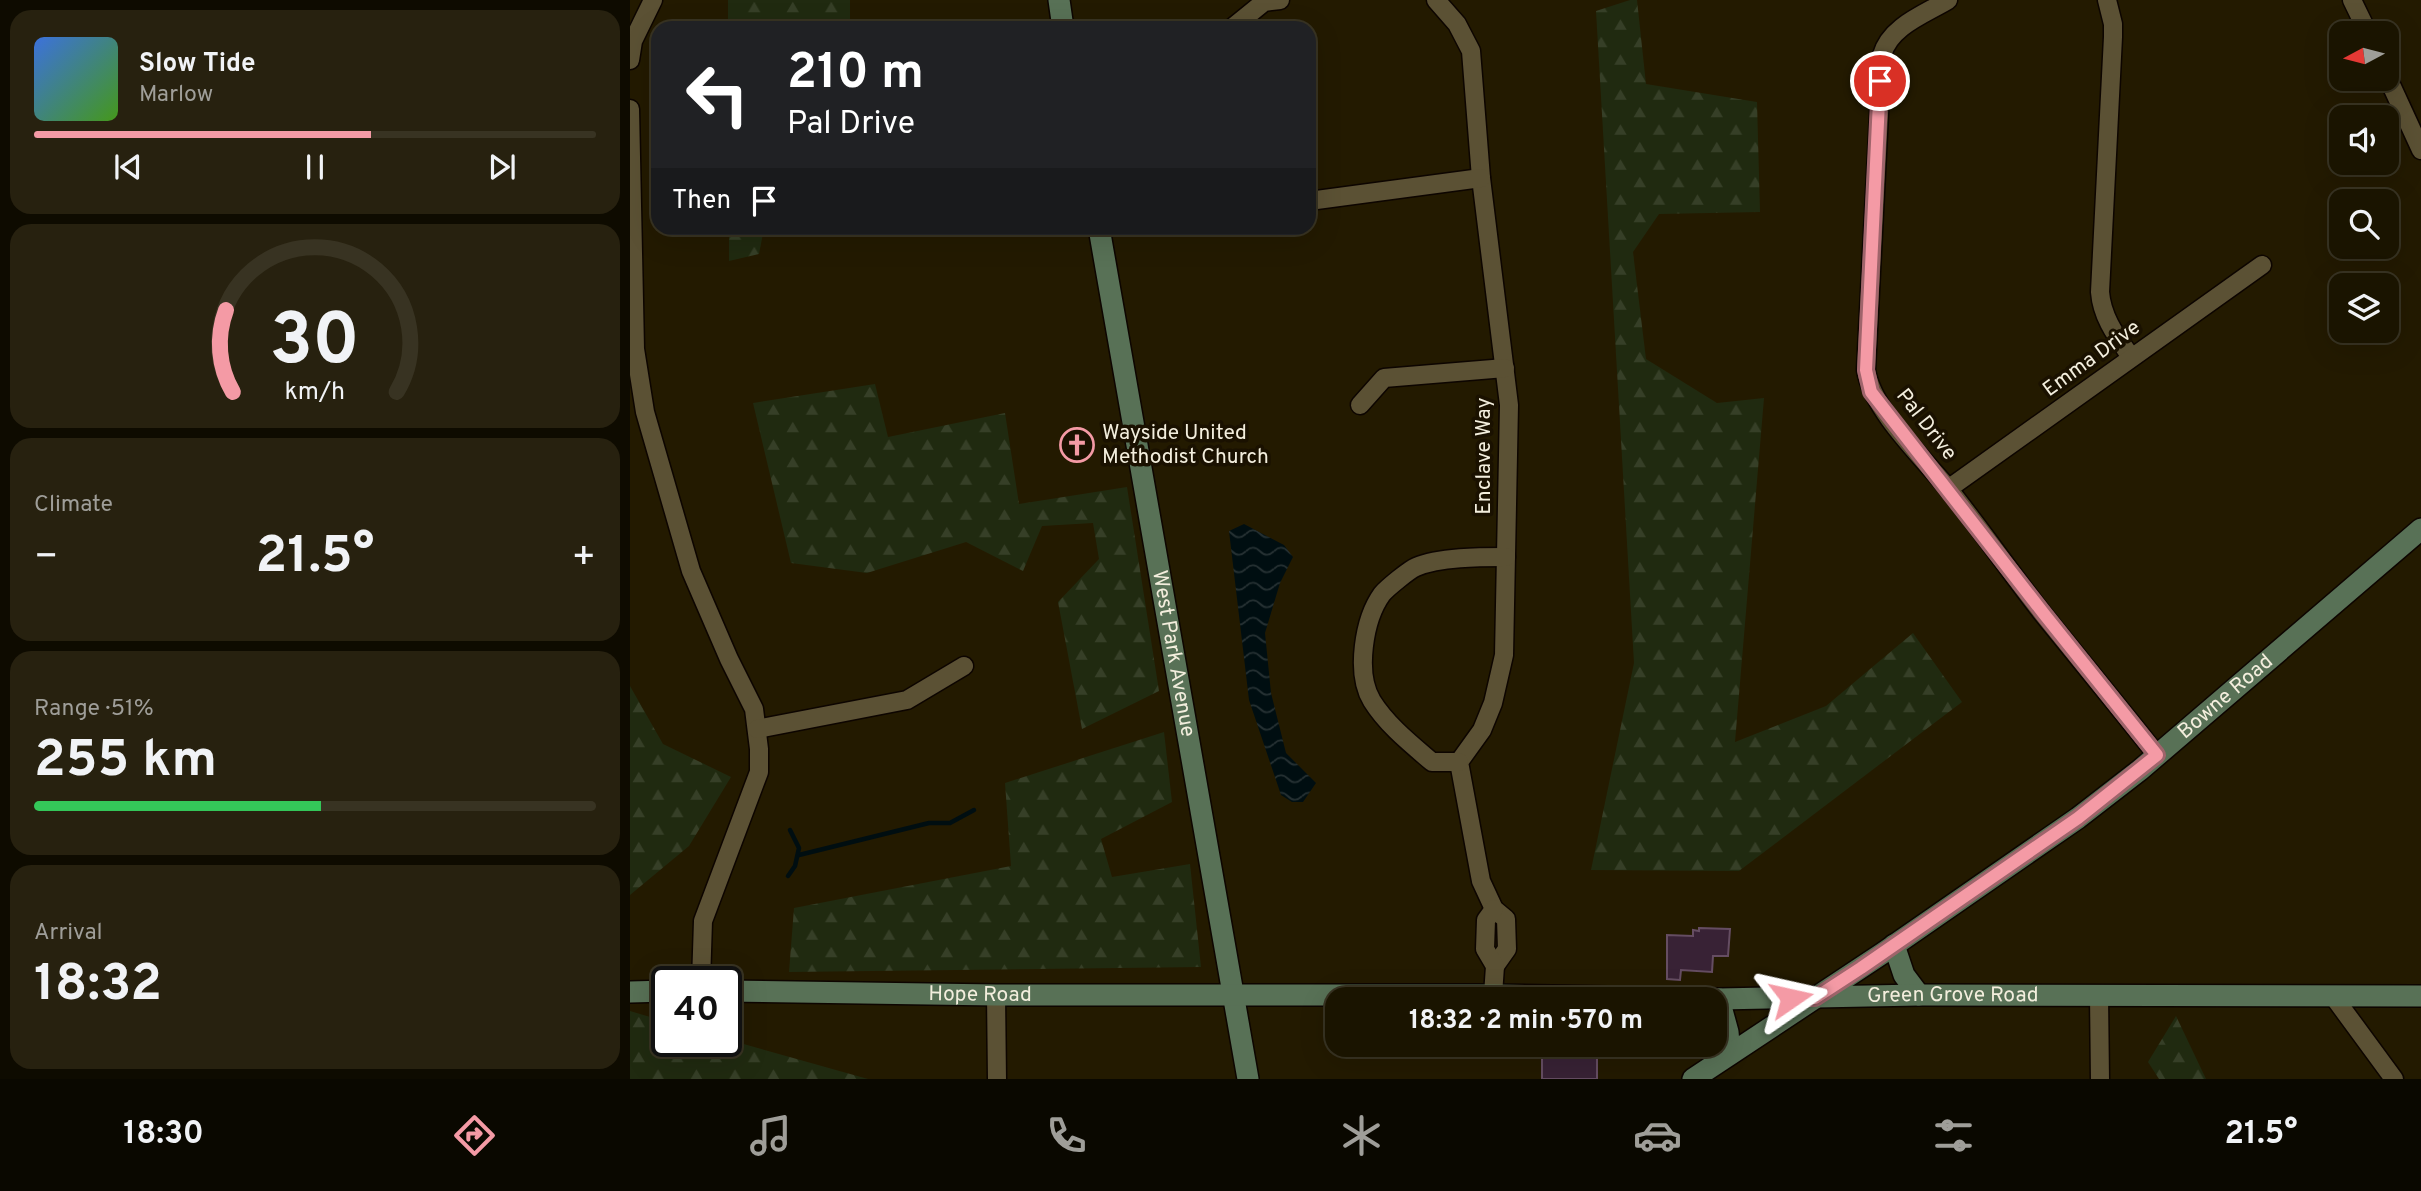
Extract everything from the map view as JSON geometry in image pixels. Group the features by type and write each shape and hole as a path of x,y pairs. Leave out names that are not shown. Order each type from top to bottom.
{"street":[{"path":"630,60 633,41 653,0"},
{"path":"1059,0 1062,21"},
{"path":"1241,21 1264,2 1280,0"},
{"name":"Enclave Way","path":"1436,0 1457,24 1471,51 1481,178 1509,405 1504,656 1493,703 1482,730 1459,762"},
{"name":"Pal Drive","path":"1948,0 1897,31 1888,39 1882,55 1866,370 1868,382 1877,401 2157,755"},
{"path":"2107,0 2113,37 2100,292 2110,327 2131,357"},
{"path":"2352,0 2362,21"},
{"path":"2394,91 2421,150"},
{"path":"630,109 634,376 691,571 754,709 757,729 759,772 703,921 702,966"},
{"path":"1316,200 1481,178"},
{"name":"West Park Avenue","path":"1100,235 1248,1079"},
{"name":"Emma Drive","path":"1948,489 2262,265"},
{"path":"1360,405 1384,378 1505,368"},
{"name":"Bowne Road","path":"1693,1079 2078,818 2157,755 2421,529"},
{"path":"1493,987 1494,966 1507,948 1506,919 1494,909 1481,881 1459,762 1432,762 1403,737 1371,699 1362,669 1365,634 1383,593 1415,567 1465,557 1506,557"},
{"path":"757,729 906,700 964,666"},
{"path":"1894,945 1904,975 1919,995"},
{"path":"630,992 651,991"},
{"name":"Hope Road","path":"742,991 996,995 1233,994"},
{"name":"Green Grove Road","path":"1233,994 1325,994"},
{"path":"996,995 997,1079"},
{"name":"Green Grove Road","path":"1727,999 1919,995 2421,996"},
{"path":"2099,996 2100,1079"},
{"path":"2333,996 2394,1079"},
{"path":"1727,1028 1730,1054"}],"green space":[{"path":"728,0 850,0 850,21 728,21"},
{"path":"1637,0 1646,84 1757,102 1760,212 1659,214 1633,252 1646,359 1717,403 1764,398 1735,742 1826,706 1913,633 1962,702 1739,871 1591,870 1634,663 1596,11"},
{"path":"729,235 763,235 759,254 729,261"},
{"path":"875,384 888,437 1005,413 1019,504 1127,487 1159,691 1082,729 1058,602 1099,559 1093,523 1042,526 1023,571 966,542 867,573 791,563 753,403"},
{"path":"630,686 663,744 731,777 689,846 630,895"},
{"path":"1164,732 1172,802 1101,839 1112,877 1190,864 1201,967 789,972 794,908 1011,866 1005,783"},
{"path":"630,1011 651,1017 651,1057 742,1057 742,1044 868,1079 630,1079"},
{"path":"2176,1016 2206,1079 2159,1079 2148,1062"}],"water":[{"path":"1244,524 1284,545 1293,557 1280,583 1265,633 1271,693 1286,753 1316,783 1303,802 1292,802 1281,795 1249,700 1229,531"}],"building":[{"path":"1699,928 1730,929 1728,956 1713,956 1712,972 1681,970 1680,980 1667,979 1667,935 1693,936 1693,930 1699,931"},
{"path":"1542,1057 1597,1057 1597,1079 1542,1079"}],"waterway":[{"path":"799,855 929,823 950,823 974,810"},
{"path":"788,876 795,866 799,848 790,830"}],"place":[{"name":"Wayside United Methodist Church","path":"1077,445"}],"route":[{"path":"1791,998 1815,998 1861,968 2078,818 2157,755 1871,392 1866,370 1880,81"}]}
